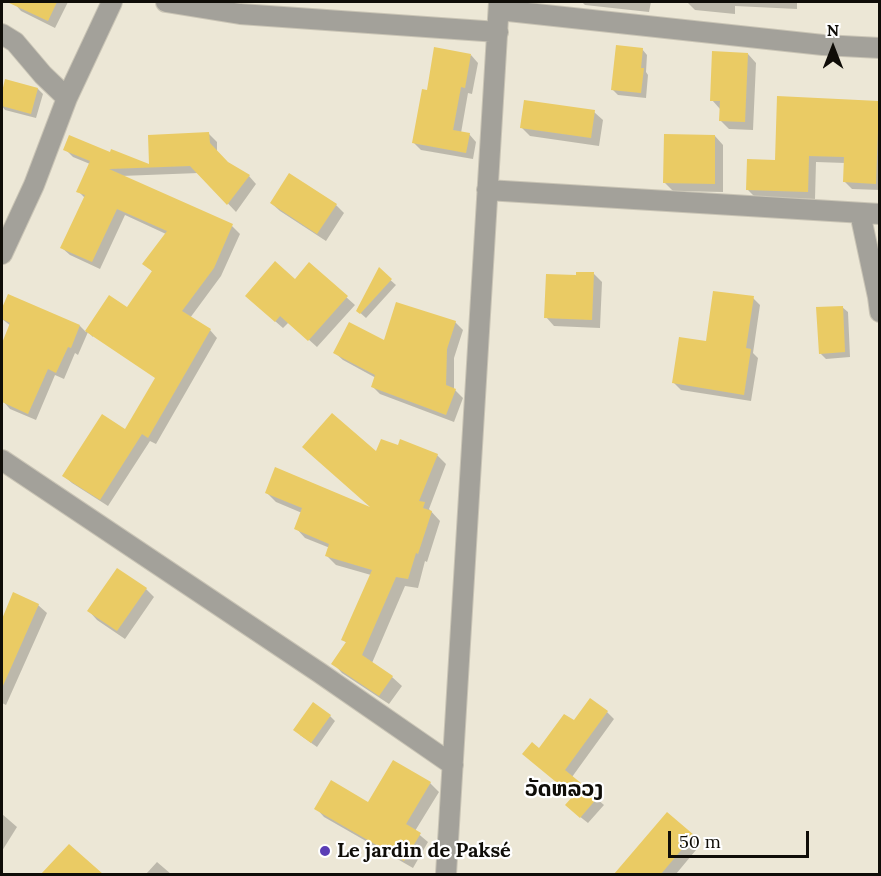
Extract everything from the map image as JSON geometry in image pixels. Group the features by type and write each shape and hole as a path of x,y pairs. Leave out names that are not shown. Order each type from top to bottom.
{"street":[{"path":"2,254 34,185 67,98 112,2"},
{"path":"166,2 240,14 498,32"},
{"path":"446,874 499,6 823,45 879,48"},
{"path":"2,34 15,42 43,75 67,98"},
{"path":"487,190 870,214 879,312"},
{"path":"2,460 301,660 453,765"}],"building":[{"path":"7,2 57,2 48,21"},
{"path":"616,45 643,48 641,68 644,68 641,93 611,90"},
{"path":"434,47 471,54 465,88 461,87 453,130 470,133 466,153 412,143 422,89 427,90"},
{"path":"712,51 748,53 745,122 719,121 720,101 710,101"},
{"path":"5,79 38,88 31,114 2,106"},
{"path":"777,96 879,101 876,184 843,182 844,157 809,156 808,192 746,190 747,159 775,160"},
{"path":"524,100 595,110 591,138 520,128"},
{"path":"209,132 210,143 228,162 250,175 227,205 190,166 109,169 233,224 214,268 182,311 211,329 148,438 142,434 100,500 62,476 102,414 125,429 155,378 85,331 109,295 127,307 152,271 142,264 167,231 117,209 92,262 60,248 85,195 76,192 90,161 63,150 69,135 110,152 111,149 149,164 148,135"},
{"path":"664,134 715,135 715,184 663,183"},
{"path":"289,173 337,204 317,234 270,203"},
{"path":"275,261 295,279 309,262 348,296 308,341 280,316 275,322 245,296"},
{"path":"379,267 392,279 360,314 356,311"},
{"path":"576,272 594,272 592,320 544,318 546,274 576,275"},
{"path":"713,291 754,296 746,348 751,349 744,395 672,383 679,337 706,341"},
{"path":"8,294 80,325 71,348 68,347 56,373 48,369 28,414 2,402 2,343 10,323 2,319 2,308"},
{"path":"396,302 456,321 447,349 446,385 456,389 446,415 371,387 375,375 333,353 349,322 384,340"},
{"path":"843,306 845,352 819,354 816,307"},
{"path":"332,413 376,451 381,439 398,445 400,439 438,454 419,501 425,502 423,508 432,511 418,554 416,553 408,579 396,577 362,655 393,676 379,696 331,664 346,642 341,640 372,570 325,556 329,544 294,529 302,508 265,493 275,467 370,507 302,447"},
{"path":"117,568 147,588 117,631 87,611"},
{"path":"13,592 39,604 2,688 2,619"},
{"path":"590,698 608,711 565,770 598,797 580,818 565,805 573,796 522,754 532,742 539,748 564,714 574,720"},
{"path":"313,702 331,715 311,743 293,730"},
{"path":"393,760 431,782 406,824 421,833 404,861 314,809 331,780 368,802"},
{"path":"667,812 694,835 661,874 614,874"},
{"path":"69,844 103,874 41,874"}],"place":[{"name":"Le jardin de Paksé","path":"325,851"}],"district":[{"name":"ວັດຫລວງ","path":"564,790"}]}
